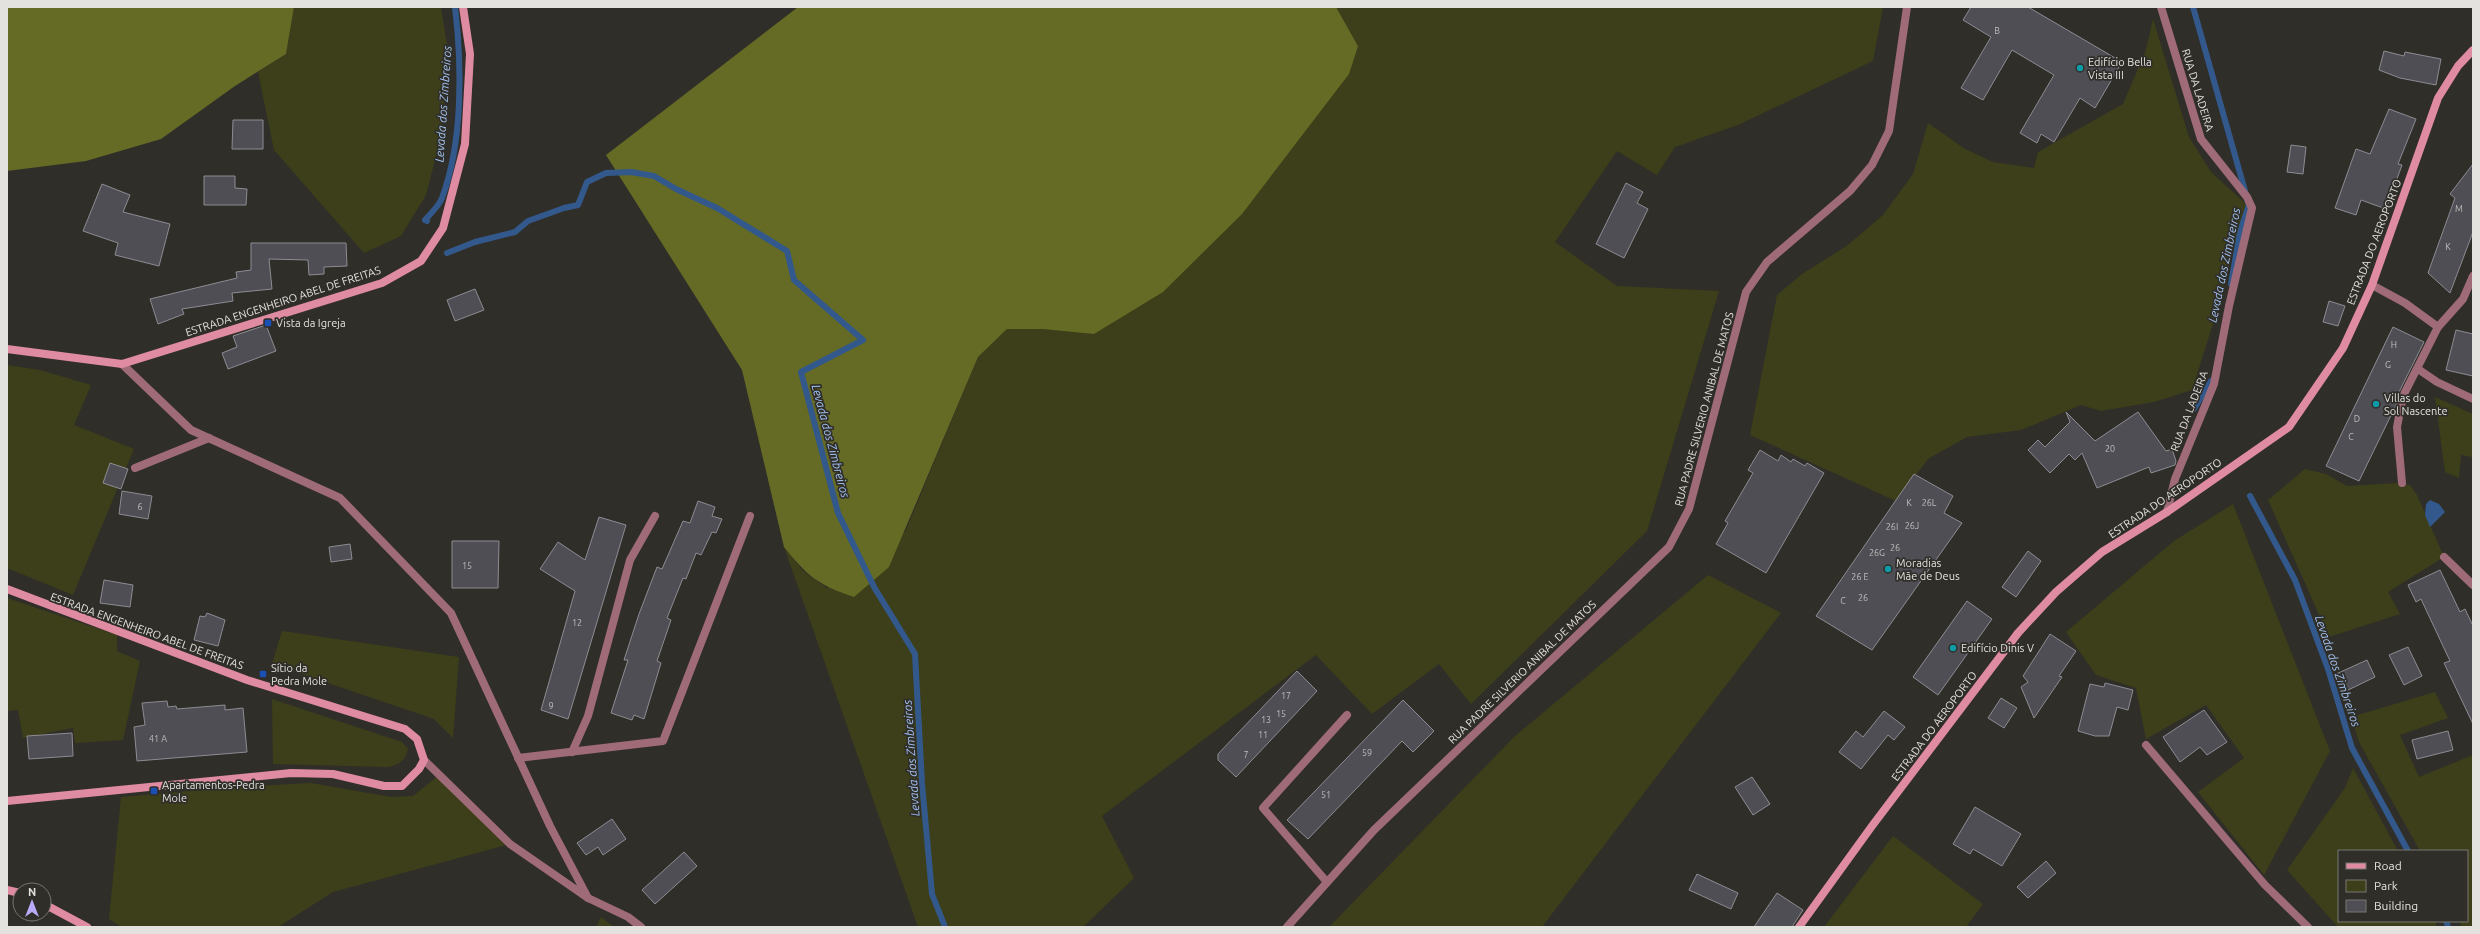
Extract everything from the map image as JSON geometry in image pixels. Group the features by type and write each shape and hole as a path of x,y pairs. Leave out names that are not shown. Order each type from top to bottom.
{"main road":[{"name":"ESTRADA ENGENHEIRO ABEL DE FREITAS","path":"7,349 122,364 382,283 421,261 443,228 465,144 470,54 463,7"},
{"name":"ESTRADA DO AEROPORTO","path":"1799,927 1867,833 2018,633 2056,592 2102,552 2167,512 2289,427 2343,348 2372,285 2438,98 2458,66 2473,50"},
{"name":"ESTRADA ENGENHEIRO ABEL DE FREITAS","path":"7,589 247,680 405,729 417,739 424,760"},
{"path":"7,801 291,773 333,774 384,786 402,786 419,769 424,760"},
{"path":"52,908 87,927"}],"street":[{"name":"RUA PADRE SILVERIO ANIBAL DE MATOS","path":"1287,927 1374,830 1669,547 1689,509 1746,292 1767,262 1850,191 1872,165 1889,131 1907,7"},
{"name":"RUA DA LADEIRA","path":"2161,7 2202,139 2247,197 2252,208 2229,306 2214,384 2175,479 2167,512"},
{"path":"2402,483 2397,427 2398,415 2404,396 2438,327 2463,299 2473,276"},
{"path":"2372,285 2405,303 2438,327"},
{"path":"122,364 191,430 340,498 451,613 550,826 588,898"},
{"path":"2418,369 2437,382 2473,399"},
{"path":"135,468 209,438"},
{"path":"572,752 588,716 630,560 654,516"},
{"path":"518,758 663,741 750,516"},
{"path":"2444,557 2473,585"},
{"path":"1326,882 1263,808 1347,715"},
{"path":"2146,745 2265,885 2308,927"},
{"path":"424,760 510,844 588,898 628,917 641,927"}],"green space":[{"path":"7,7 294,7 286,54 235,86 161,139 86,161 7,171"},
{"path":"294,7 441,7 447,45 443,129 426,195 401,236 364,253 274,150 258,72 286,54"},
{"path":"798,7 1336,7 1358,46 1349,74 1242,214 1163,292 1094,334 1043,329 1007,329 978,357 889,567 854,597 822,584 807,572 784,547 742,370 606,155"},
{"path":"1336,7 1883,7 1873,61 1738,125 1675,147 1657,175 1617,151 1555,242 1617,286 1719,291 1647,531 1471,704 1439,664 1372,714 1316,655 1102,816 1134,878 1083,927 918,927 784,547 803,571 827,588 905,532 978,357 1007,329 1043,329 1358,46"},
{"path":"2153,19 2189,137 2211,172 2246,204 2213,324 2192,390 2154,402 2101,411 2081,405 2021,430 1967,437 1928,459 1896,501 1750,435 1777,295 1802,274 1848,245 1883,215 1913,174 1928,123 1965,149 1993,162 2034,168 2038,152 2123,104 2146,50"},
{"path":"7,365 40,370 91,385 74,425 134,449 73,595 7,568"},
{"path":"2435,397 2473,414 2473,457 2461,455 2459,478 2445,472"},
{"path":"2305,469 2326,474 2347,486 2399,483 2410,485 2417,495 2444,557 2388,592 2400,614 2329,637 2268,500"},
{"path":"2233,504 2330,751 2264,875 2198,792 2244,758 2206,705 2146,739 2136,688 2096,675 2066,632 2174,541"},
{"path":"1708,575 1781,613 1542,927 1329,927 1515,736"},
{"path":"7,598 117,635 117,651 140,661 123,740 75,743 73,728 23,738 18,710 7,711"},
{"path":"282,631 459,657 453,738 434,719 272,664"},
{"path":"2435,692 2448,718 2400,735 2419,777 2473,755 2473,927 2462,927 2460,922 2468,922 2468,850 2419,850 2359,742 2351,717"},
{"path":"272,699 402,742 408,749 406,756 395,765 388,767 273,764"},
{"path":"2353,768 2397,850 2338,850 2338,922 2435,922 2437,927 2338,927 2287,870 2345,788"},
{"path":"439,775 510,844 333,892 278,927 122,927 109,919 121,797 237,787 311,783 391,797 413,796"},
{"path":"1893,836 1983,904 1966,927 1824,927"},
{"path":"601,917 614,927 596,927"}],"water":[{"path":"2430,500 2439,504 2445,512 2430,527 2425,515 2426,504"}],"building":[{"name":"Edifício Bella Vista III","path":"1971,7 2028,7 2122,62 2095,108 2080,98 2054,142 2041,134 2037,143 2020,133 2054,75 2012,50 1983,100 1961,88 1991,37 1963,20"},
{"path":"2384,51 2404,56 2405,52 2441,59 2436,85 2400,78 2379,70"},
{"path":"2389,109 2416,119 2398,164 2402,165 2386,209 2361,200 2356,215 2335,208 2356,149 2370,154"},
{"path":"233,120 263,120 263,149 232,149"},
{"path":"2291,145 2306,147 2303,174 2287,172"},
{"path":"2473,164 2473,232 2450,293 2428,273 2455,198 2450,194"},
{"path":"204,176 235,176 235,188 247,189 246,205 204,205"},
{"path":"1626,183 1643,192 1637,203 1648,209 1624,258 1596,244"},
{"path":"102,184 130,195 123,212 170,224 159,266 115,255 118,243 83,231"},
{"path":"251,243 346,243 347,266 324,267 324,274 309,275 308,260 269,259 272,289 232,293 233,301 182,309 184,314 158,324 150,299 237,278 236,272 251,270"},
{"path":"475,289 484,310 455,321 447,300"},
{"path":"2329,301 2345,306 2338,326 2323,322"},
{"path":"266,325 276,351 228,369 222,353 237,347 233,336"},
{"name":"Villas do Sol Nascente","path":"2393,327 2424,342 2398,394 2396,405 2359,481 2326,466"},
{"name":"Villas do Sol Nascente","path":"2456,330 2473,334 2473,376 2446,370"},
{"path":"2066,412 2095,441 2138,412 2166,451 2172,449 2176,461 2175,465 2151,473 2149,467 2097,488 2082,453 2075,460 2069,454 2050,473 2028,450 2038,440 2045,447 2070,422"},
{"path":"1760,450 1778,461 1781,455 1791,462 1793,459 1805,466 1807,463 1824,473 1766,573 1716,544 1728,523 1725,521 1753,473 1748,470"},
{"path":"110,463 128,469 121,489 103,483"},
{"name":"Moradias Mãe de Deus","path":"1914,474 1953,496 1944,513 1962,523 1872,650 1816,616"},
{"path":"122,491 152,496 148,519 119,514"},
{"path":"698,501 715,507 712,516 722,519 716,533 712,532 701,555 696,553 686,579 683,578 667,618 671,620 657,661 661,663 644,719 634,715 632,720 611,713 628,660 624,660 639,614 657,567 662,569 683,521 690,523"},
{"path":"599,517 626,525 568,719 541,710 575,591 540,569 558,542 585,560"},
{"path":"452,541 499,541 498,588 452,588"},
{"path":"350,544 352,559 331,562 329,547"},
{"path":"2028,551 2041,561 2016,597 2002,587"},
{"path":"2440,570 2460,612 2465,609 2473,626 2473,724 2444,663 2450,661 2421,599 2416,602 2408,585"},
{"path":"104,580 133,585 130,607 100,603"},
{"name":"Edifício Dinis V","path":"1967,601 1992,619 1938,695 1913,677"},
{"path":"207,613 225,620 218,646 194,640 200,616 205,617"},
{"path":"2050,634 2076,651 2059,676 2062,677 2034,718 2021,687 2028,682 2023,676"},
{"path":"2408,647 2422,676 2404,685 2389,655"},
{"path":"2367,660 2375,677 2344,692 2336,674"},
{"path":"1297,671 1317,691 1236,777 1218,760 1218,754"},
{"path":"2105,683 2133,690 2128,710 2117,707 2109,736 2095,736 2078,731 2090,684 2104,687"},
{"path":"2001,698 2017,708 2004,728 1988,718"},
{"path":"1403,700 1434,731 1413,752 1402,741 1308,839 1287,820"},
{"path":"167,701 168,707 176,706 177,709 225,705 225,710 243,708 247,752 137,761 134,727 145,725 142,703"},
{"path":"2204,710 2227,742 2207,755 2200,747 2180,762 2163,737"},
{"path":"1884,711 1905,727 1894,740 1888,735 1861,769 1839,752 1856,731 1863,737"},
{"path":"2448,731 2453,750 2417,759 2412,740"},
{"path":"72,733 73,756 29,759 27,736"},
{"path":"1752,777 1770,804 1753,815 1735,787"},
{"path":"1975,807 2021,834 2002,866 1973,849 1970,854 1953,844"},
{"path":"612,819 626,839 603,855 598,847 586,855 577,843"},
{"path":"684,852 697,866 655,904 642,890"},
{"path":"2046,861 2056,873 2028,898 2017,887"},
{"path":"1697,874 1738,893 1731,909 1689,890"},
{"path":"1777,893 1803,910 1792,927 1754,927"}],"waterway":[{"name":"Levada dos Zimbreiros","path":"427,221 425,220 441,201 454,153 460,78 455,7"},
{"name":"Levada dos Zimbreiros","path":"2193,7 2249,205 2240,232 2231,284"},
{"name":"Levada dos Zimbreiros","path":"447,253 475,242 515,232 528,221 564,208 578,205 587,182 606,173 631,172 654,176 676,189 717,208 787,251 794,280 863,340 801,372 838,513 874,587 915,654 922,783 932,894 945,927"},
{"name":"Levada dos Zimbreiros","path":"2194,409 2211,381"},
{"name":"Levada dos Zimbreiros","path":"2250,496 2295,580 2328,669 2352,748 2407,850"},
{"name":"Levada dos Zimbreiros","path":"2446,922 2448,927"}],"place":[{"name":"Edifício Bella Vista III","path":"2080,68"},
{"name":"Vista da Igreja","path":"268,323"},
{"name":"Villas do Sol Nascente","path":"2376,404"},
{"name":"Moradias Mãe de Deus","path":"1888,569"},
{"name":"Edifício Dinis V","path":"1953,648"},
{"name":"Sítio da Pedra Mole","path":"263,674"},
{"name":"Apartamentos-Pedra Mole","path":"154,791"}]}
